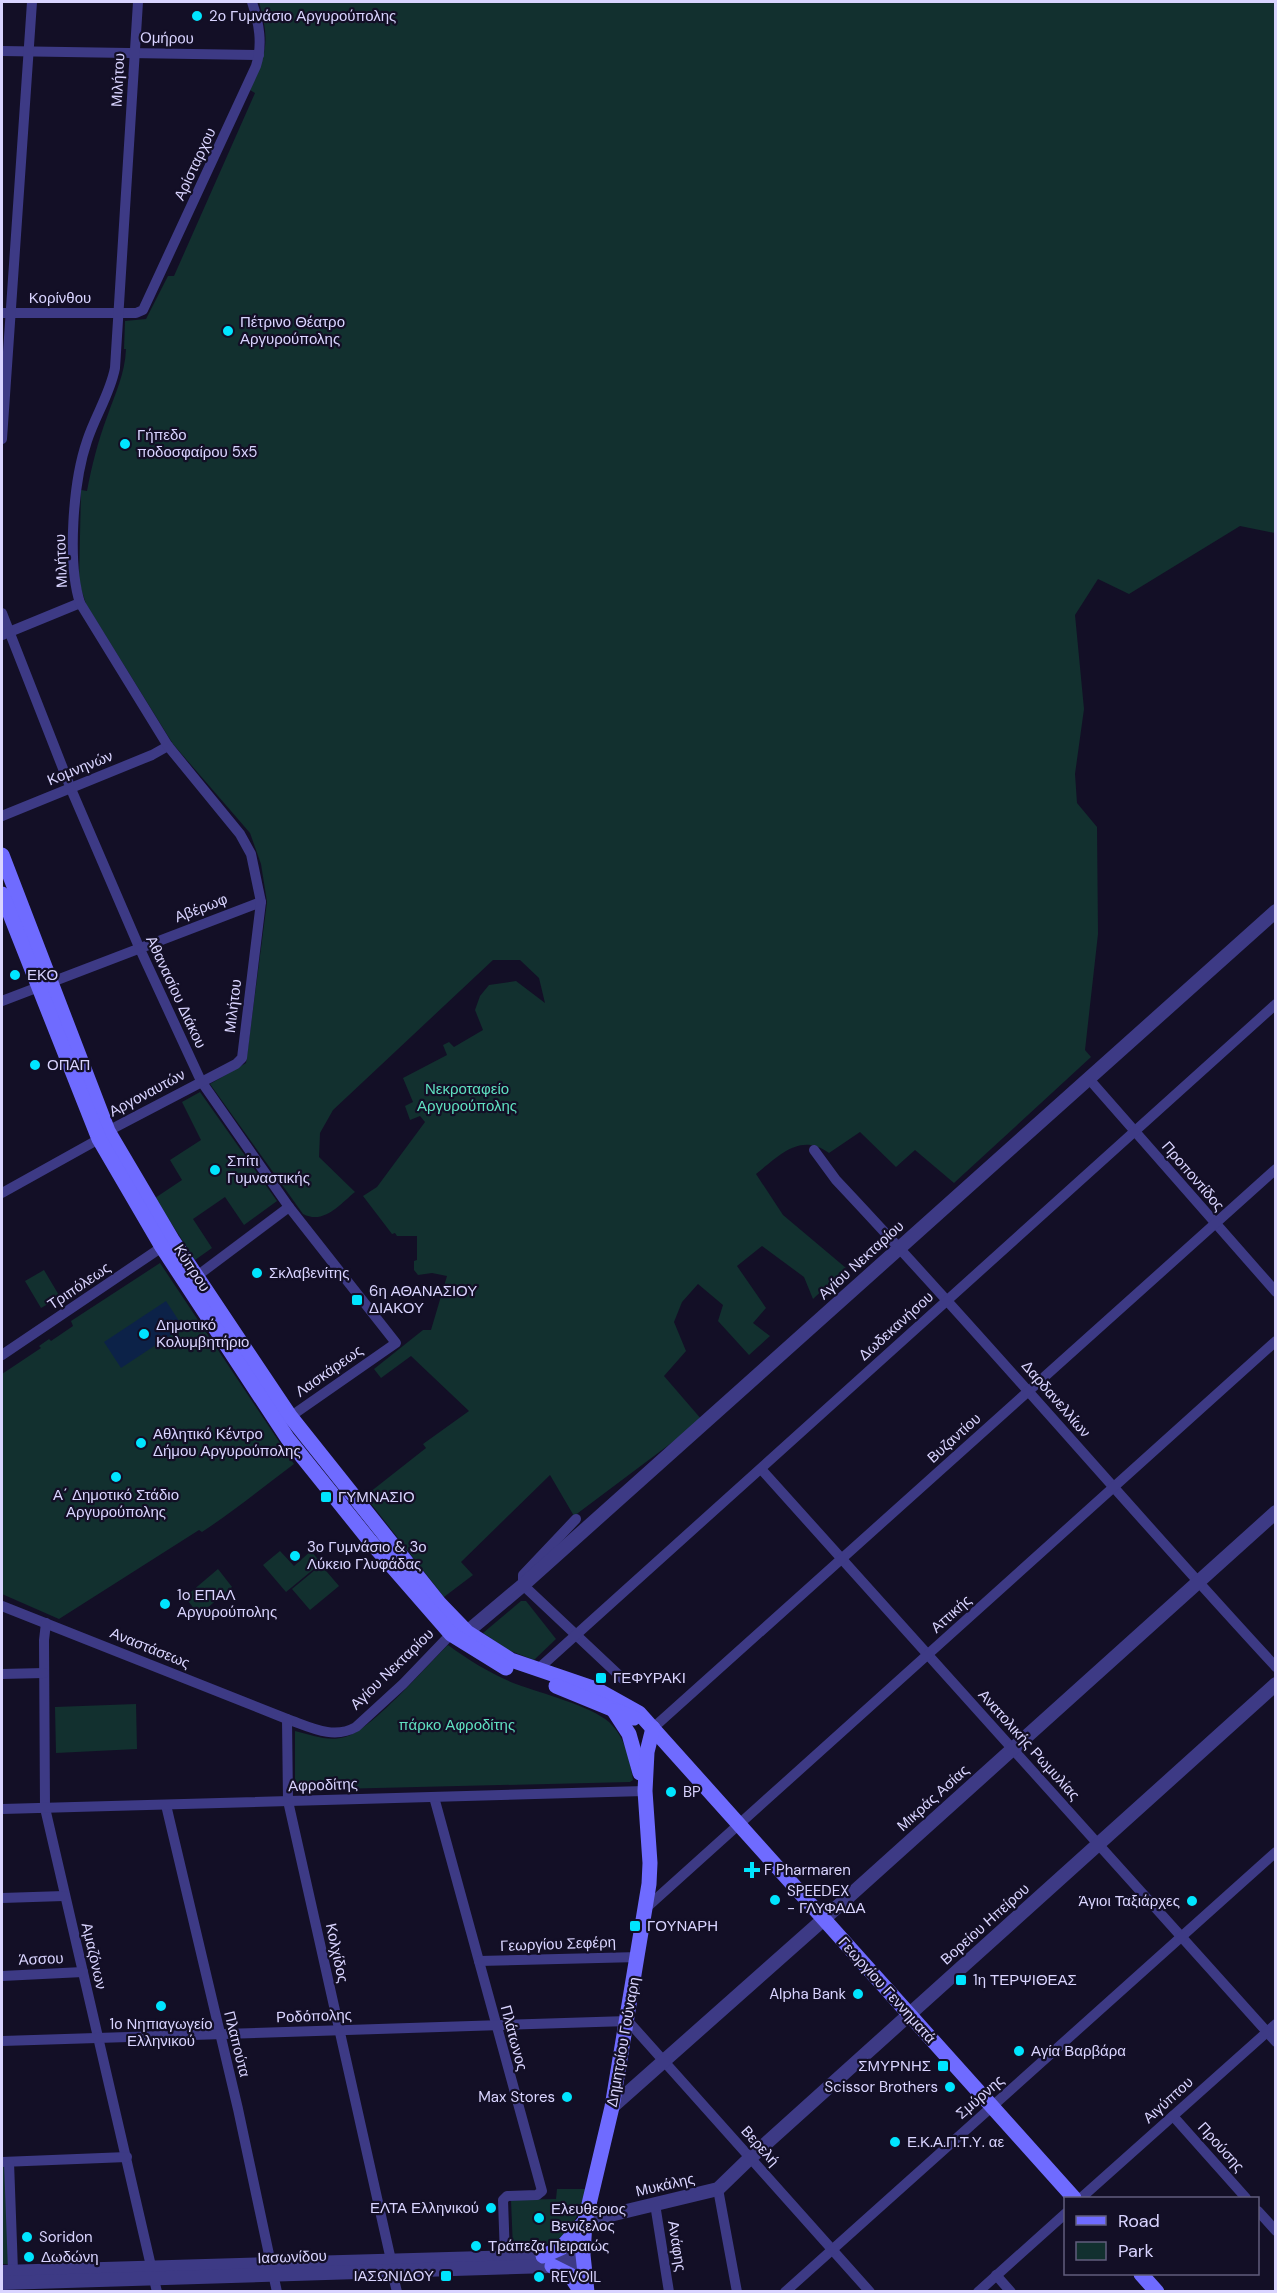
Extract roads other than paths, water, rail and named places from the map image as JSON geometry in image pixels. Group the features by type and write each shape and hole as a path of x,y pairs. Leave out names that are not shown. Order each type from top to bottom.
{"main road":[{"name":"Κύπρου","path":"2,855 43,983"},
{"name":"Κύπρου","path":"2,894 43,983 104,1135 168,1244 284,1420 370,1540 451,1634"},
{"name":"Κύπρου","path":"168,1244 197,1276 284,1420 439,1603 467,1632"},
{"name":"Γεωργίου Γεννηματά","path":"467,1632 501,1656 596,1689 639,1713 1072,2197"},
{"name":"Γεωργίου Γεννηματά","path":"451,1634 504,1668 577,1693 653,1728"},
{"path":"613,1710 620,1717 629,1734 645,1791"},
{"path":"645,1791 647,1752 653,1728"},
{"name":"Δημητρίου Γούναρη","path":"587,2292 583,2260 585,2221 612,2107 646,1908 650,1863 645,1791"},
{"path":"581,2292 570,2275 548,2261 585,2221"},
{"path":"1142,2275 1157,2292"}],"street":[{"path":"2,439 6,313 32,2"},
{"name":"Μιλήτου","path":"138,2 113,380 87,440 79,474 74,513 75,586 80,603 168,746 246,843 254,864 261,902 242,1058 236,1064 201,1081"},
{"name":"Αρίσταρχου","path":"118,313 136,313 144,310 260,55 259,23 252,2"},
{"name":"Ομήρου","path":"2,51 260,55"},
{"name":"Κορίνθου","path":"6,313 118,313"},
{"path":"5,633 80,603"},
{"name":"Αθανασίου Διάκου","path":"2,613 5,633 71,789 139,947 201,1081 289,1207 396,1343"},
{"name":"Κομνηνών","path":"2,816 152,755 168,746"},
{"name":"Αβέρωφ","path":"2,1001 43,983 261,902"},
{"name":"Αγίου Νεκταρίου","path":"467,1632 523,1585 1275,912"},
{"name":"Δωδεκανήσου","path":"537,1670 1275,1004"},
{"name":"Προποντίδος","path":"1089,1079 1275,1292"},
{"name":"Αργοναυτών","path":"2,1193 201,1081"},
{"name":"Δαρδανελλίων","path":"814,1150 836,1180 1030,1390 1113,1488 1275,1667"},
{"name":"Βυζαντίου","path":"653,1728 1275,1169"},
{"path":"197,1276 289,1207"},
{"name":"Τριπόλεως","path":"2,1355 168,1244"},
{"name":"Αττικής","path":"646,1908 1275,1341"},
{"name":"Λασκάρεως","path":"284,1420 396,1343"},
{"name":"Ανατολικής Ρωμυλίας","path":"761,1469 1275,2042"},
{"name":"Μικράς Ασίας","path":"612,2107 1275,1512"},
{"path":"576,1519 523,1575 523,1585 624,1680"},
{"name":"Αναστάσεως","path":"2,1606 287,1719"},
{"name":"Αμαζόνων","path":"46,1623 45,1808 154,2279"},
{"path":"451,1634 467,1632"},
{"name":"Αγίου Νεκταρίου","path":"287,1719 328,1733 348,1731 356,1727 403,1684 451,1634"},
{"path":"2,1674 44,1673"},
{"name":"Βορείου Ηπείρου","path":"718,2189 1275,1684"},
{"name":"Κολχίδος","path":"287,1719 288,1801 397,2292"},
{"name":"Αφροδίτης","path":"2,1809 645,1791"},
{"name":"Πλάτωνος","path":"434,1797 542,2191 537,2195 507,2196 503,2200 505,2257"},
{"name":"Πλαπούτα","path":"166,1804 277,2292"},
{"name":"Σμύρνης","path":"785,2292 1275,1852"},
{"path":"2,1898 64,1896"},
{"name":"Γεωργίου Σεφέρη","path":"479,1961 639,1957"},
{"name":"Άσσου","path":"2,1976 83,1972"},
{"name":"Ροδόπολης","path":"2,2041 628,2021"},
{"name":"Βερελή","path":"628,2021 870,2292"},
{"name":"Αιγύπτου","path":"1083,2197 1275,2024"},
{"name":"Προύσης","path":"1173,2116 1244,2197"},
{"path":"7,2272 5,2162 127,2157"},
{"path":"718,2189 737,2292"},
{"name":"Μυκάλης","path":"585,2221 718,2189"},
{"name":"Ανάφης","path":"655,2204 669,2292"},
{"path":"1259,2213 1275,2231"},
{"path":"978,2292 1064,2214"},
{"name":"Ιασωνίδου","path":"391,2266 505,2257 548,2261"},
{"name":"Ιασωνίδου","path":"2,2283 154,2279 273,2269 583,2260"},
{"name":"Ιασωνίδου","path":"7,2272 154,2279"},
{"path":"996,2275 1011,2292"}],"water":[{"name":"Δημοτικό Κολυμβητήριο","path":"166,1301 183,1327 121,1368 104,1342"}],"place":[{"name":"2ο Γυμνάσιο Αργυρούπολης","path":"197,16"},
{"name":"Πέτρινο Θέατρο Αργυρούπολης","path":"228,331"},
{"name":"Γήπεδο ποδοσφαίρου 5x5","path":"125,444"},
{"name":"ΕΚΟ","path":"15,975"},
{"name":"ΟΠΑΠ","path":"35,1065"},
{"name":"Σπίτι Γυμναστικής","path":"215,1170"},
{"name":"Σκλαβενίτης","path":"257,1273"},
{"name":"6η ΑΘΑΝΑΣΙΟΥ ΔΙΑΚΟΥ","path":"357,1300"},
{"name":"Δημοτικό Κολυμβητήριο","path":"144,1334"},
{"name":"Αθλητικό Κέντρο Δήμου Αργυρούπολης","path":"141,1443"},
{"name":"Α΄ Δημοτικό Στάδιο Αργυρούπολης","path":"116,1477"},
{"name":"ΓΥΜΝΑΣΙΟ","path":"326,1497"},
{"name":"3ο Γυμνάσιο & 3ο Λύκειο Γλυφάδας","path":"295,1556"},
{"name":"1o ΕΠΑΛ Αργυρούπολης","path":"165,1604"},
{"name":"ΓΕΦΥΡΑΚΙ","path":"601,1678"},
{"name":"BP","path":"671,1792"},
{"name":"F Pharmaren","path":"752,1870"},
{"name":"SPEEDEX - ΓΛΥΦΑΔΑ","path":"775,1900"},
{"name":"Άγιοι Ταξιάρχες","path":"1192,1901"},
{"name":"ΓΟΥΝΑΡΗ","path":"635,1926"},
{"name":"1η ΤΕΡΨΙΘΕΑΣ","path":"961,1980"},
{"name":"Alpha Bank","path":"858,1994"},
{"name":"1ο Νηπιαγωγείο Ελληνικού","path":"161,2006"},
{"name":"Αγία Βαρβάρα","path":"1019,2051"},
{"name":"ΣΜΥΡΝΗΣ","path":"943,2066"},
{"name":"Scissor Brothers","path":"950,2087"},
{"name":"Max Stores","path":"567,2097"},
{"name":"Ε.Κ.Α.Π.Τ.Υ. αε","path":"895,2142"},
{"name":"ΕΛΤΑ Ελληνικού","path":"491,2208"},
{"name":"Ελευθεριος Βενιζελος","path":"539,2218"},
{"name":"Soridon","path":"27,2237"},
{"name":"Τράπεζα Πειραιώς","path":"476,2246"},
{"name":"Δωδώνη","path":"29,2257"},
{"name":"ΙΑΣΩΝΙΔΟΥ","path":"446,2276"},
{"name":"REVOIL","path":"539,2277"}],"park label":[{"name":"Νεκροταφείο Αργυρούπολης","path":"467,1098"},
{"name":"πάρκο Αφροδίτης","path":"457,1725"}]}
